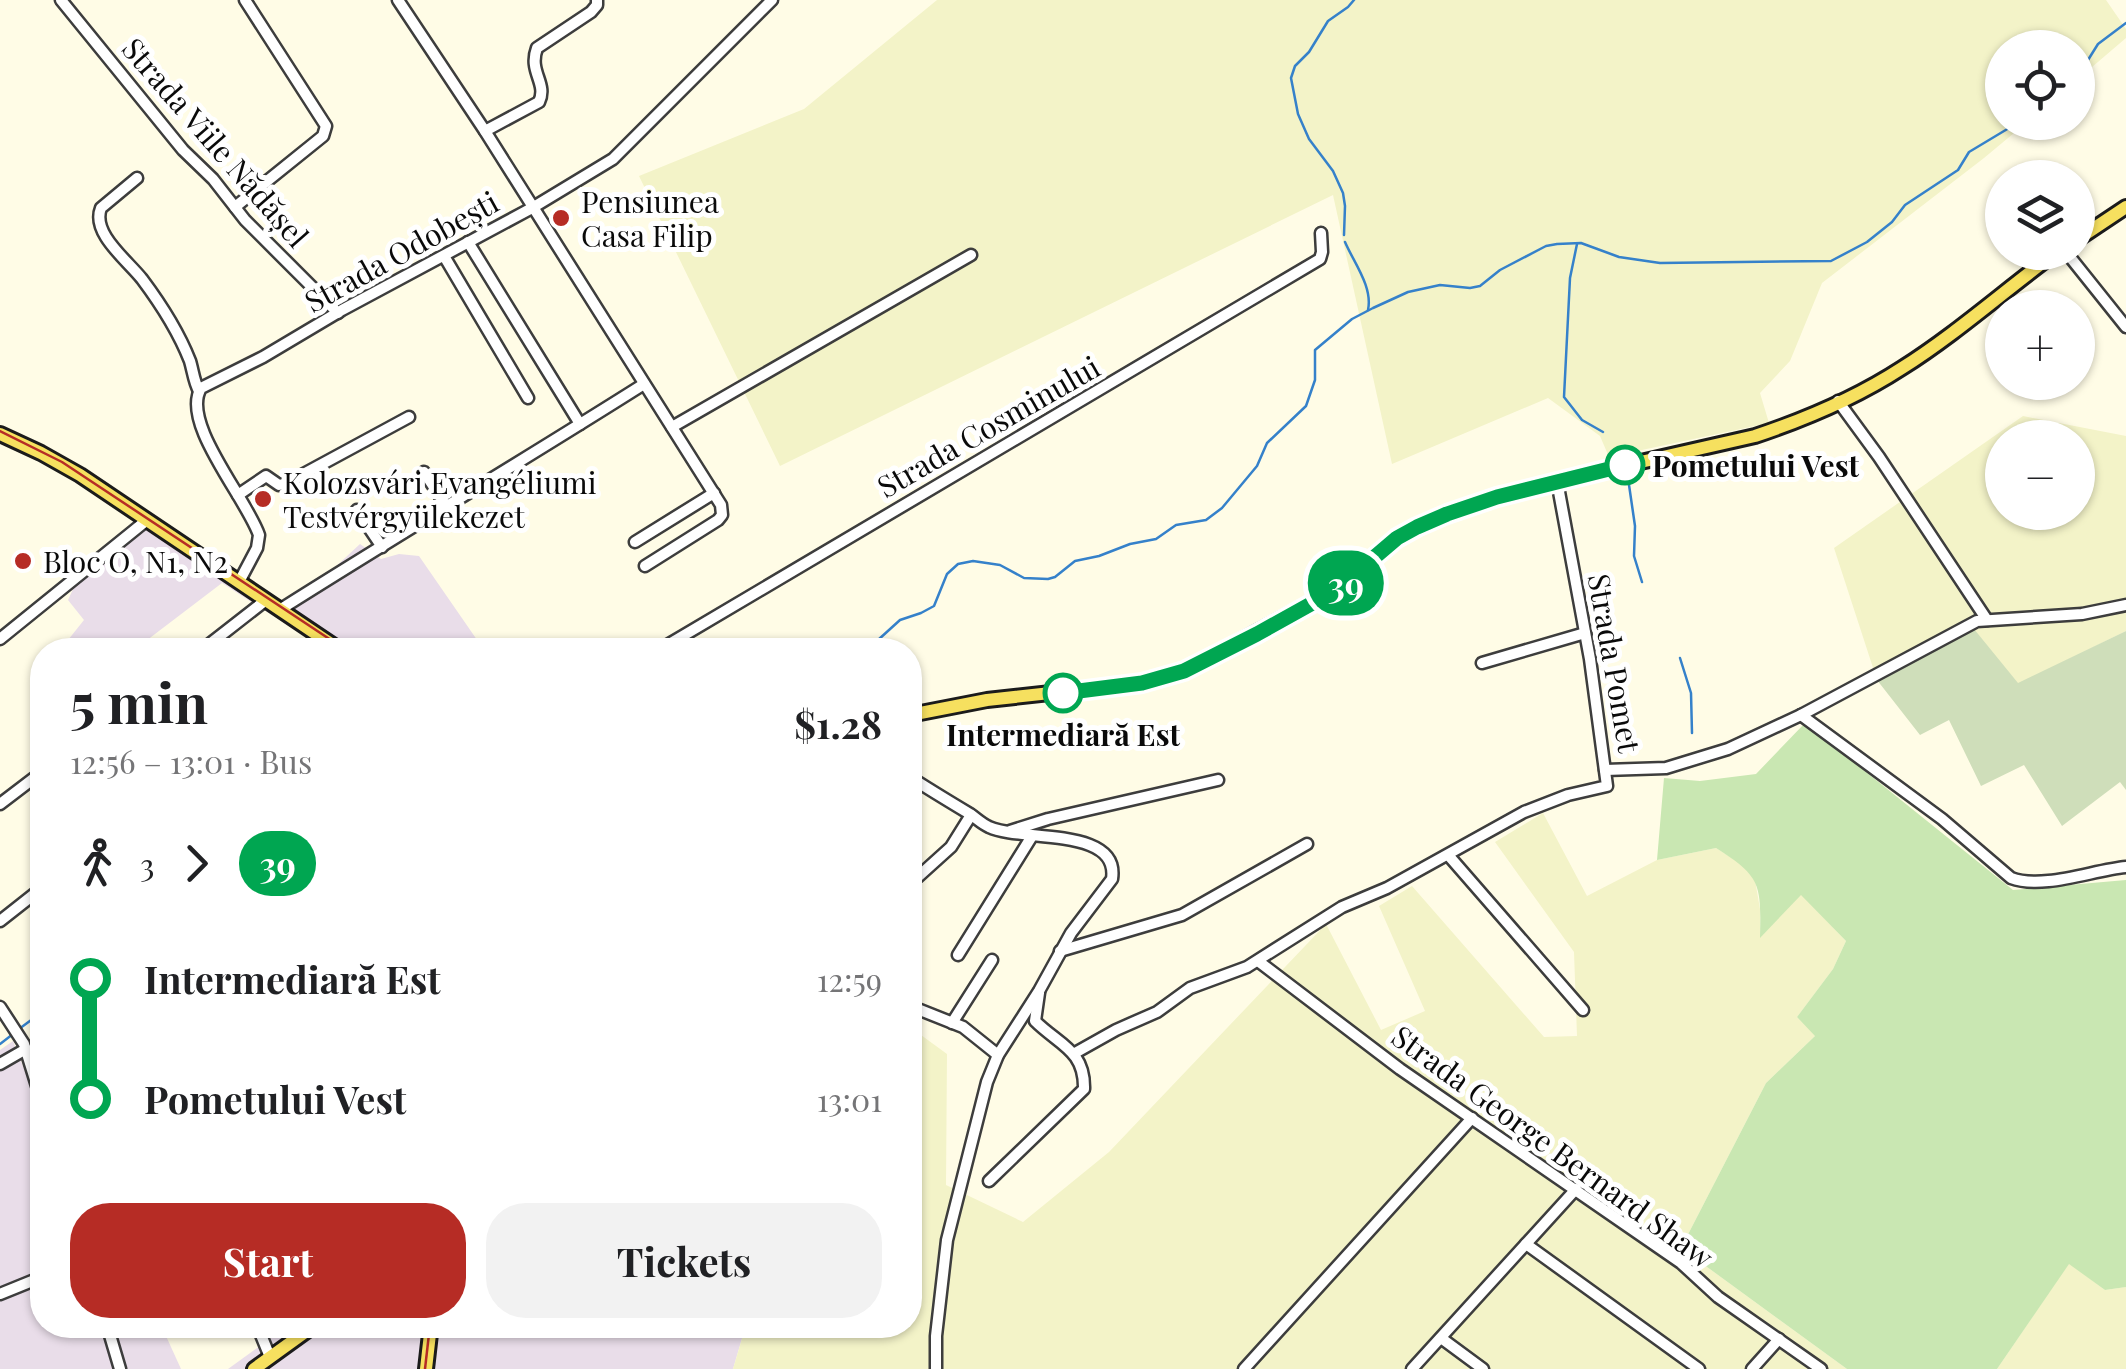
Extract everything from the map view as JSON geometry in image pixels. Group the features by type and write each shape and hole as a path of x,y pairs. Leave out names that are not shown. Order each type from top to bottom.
{"main road":[{"path":"2095,228 2126,207"},
{"path":"922,713 987,700 1142,683 1184,671 1336,590 1397,538 1447,514 1558,481 1754,436 1838,401 1906,366 2033,270"},
{"path":"0,434 61,463 322,638"},
{"path":"254,1369 297,1338"},
{"path":"426,1369 430,1338"}],"street":[{"name":"Strada Viile Nădășel","path":"61,0 174,139 338,312"},
{"path":"235,207 323,136 326,126 245,0"},
{"path":"398,0 638,369 722,510 718,520 645,566"},
{"name":"Strada Odobești","path":"198,391 613,160 772,0"},
{"path":"486,131 539,102 542,90 534,69 537,48 591,12 597,1"},
{"path":"137,178 101,208 100,225 144,282 185,350 198,391 196,403 203,432 256,528 260,541 239,582"},
{"name":"Strada Cosminului","path":"678,638 1320,259 1322,233"},
{"path":"468,242 580,424"},
{"path":"672,426 971,254"},
{"path":"444,256 528,398"},
{"path":"2080,270 2126,327"},
{"path":"281,610 644,384"},
{"path":"1838,401 1987,620"},
{"path":"238,494 266,476 284,484 408,417"},
{"path":"424,472 447,507"},
{"name":"Strada Pomet","path":"1558,481 1605,770 1666,768 1728,750 1801,716 1977,620 2082,614 2126,604"},
{"path":"634,542 714,493"},
{"path":"356,510 382,547"},
{"path":"0,639 147,520"},
{"path":"217,638 266,600"},
{"path":"1482,663 1585,632"},
{"path":"1801,716 1942,819 2010,878 2070,878 2126,867"},
{"path":"1075,1053 1157,1012 1190,988 1247,967 1308,926 1449,856 1524,812 1568,795 1607,786 1605,770"},
{"path":"1008,832 1048,819 1218,780"},
{"path":"0,804 30,781"},
{"path":"922,785 990,828 1091,844 1105,853 1113,870 1112,879 1060,952 998,1055 987,1082 947,1240 936,1369"},
{"path":"922,873 951,847 971,815"},
{"path":"958,956 1032,836"},
{"path":"1060,952 1182,915 1307,844"},
{"path":"1449,856 1583,1010"},
{"path":"0,921 30,897"},
{"path":"952,1022 992,960"},
{"name":"Strada George Bernard Shaw","path":"1258,961 1400,1069 1680,1262 1718,1297 1821,1369"},
{"path":"989,1181 1084,1090 1084,1075 1075,1053 1035,1021 1039,991"},
{"path":"0,1007 24,1044 30,1063"},
{"path":"922,1011 969,1031 998,1055"},
{"path":"0,1064 24,1044"},
{"path":"1244,1369 1472,1118"},
{"path":"1412,1369 1576,1189"},
{"path":"1526,1244 1699,1369"},
{"path":"0,1294 30,1282"},
{"path":"111,1338 120,1369"},
{"path":"262,1338 270,1357"},
{"path":"1440,1338 1483,1369"},
{"path":"1752,1369 1779,1340"}],"shaded area":[{"path":"147,528 222,578 290,609 360,544 381,559 399,554 419,556 476,638 307,638 222,583 150,638 70,638 84,620 68,600 74,587"},
{"path":"13,1041 30,1084 30,1338 167,1338 181,1369 0,1369 0,1050"},
{"path":"271,1338 742,1338 733,1369 228,1369"}],"green space":[{"path":"937,0 2106,0 2126,29 2126,38 2095,64 2095,30 1985,30 1985,140 2006,140 1822,283 1790,361 1760,393 1769,423 1609,457 1600,436 1548,398 1392,464 1333,195 780,466 639,176 804,109"},
{"path":"2095,430 2126,436 2126,631 2018,684 1974,630 1877,680 1834,548 1985,443 1985,530 2095,530"},
{"path":"1974,629 2018,683 2126,631 2126,790 2120,782 2062,826 2024,765 1981,786 1949,720 1920,735 1877,680"},
{"path":"1805,723 2013,890 2126,880 2126,1287 2105,1290 2069,1264 1997,1369 1847,1369 1681,1248 1766,1083 1815,1036 1797,1017 1833,969 1846,941 1801,895 1760,938 1756,884 1742,867 1716,848 1657,860 1664,778 1700,781 1756,774"},
{"path":"1543,813 1587,896 1657,860 1716,848 1743,865 1755,880 1760,937 1801,894 1846,941 1833,969 1797,1017 1816,1035 1766,1083 1681,1248 1847,1369 733,1369 742,1338 922,1338 922,1036 947,1054 946,1185 1023,1222 1109,1152 1326,924 1381,1030 1425,1011 1379,906 1412,886 1544,1037 1577,1036 1574,952 1495,842"},
{"path":"2069,1263 2105,1290 2126,1287 2126,1369 1997,1369"}],"waterway":[{"path":"1344,235 1343,193 1333,171 1309,139 1298,114 1291,78 1295,66 1309,52 1328,21 1354,0"},
{"path":"2095,49 2126,23"},
{"path":"880,638 900,620 934,606 947,574 958,564 973,561 1000,565 1024,578 1048,579 1075,561 1156,539 1176,525 1206,520 1222,508 1257,466 1267,443 1306,406 1315,380 1315,350 1352,319 1408,292 1440,285 1480,286 1500,270 1557,244 1581,243 1619,257 1660,263 1831,261 1867,242 1892,222 1905,205 1958,170 1969,152 1989,140"},
{"path":"1345,242 1365,284 1368,310"},
{"path":"1577,244 1570,278 1564,397 1582,420 1603,432"},
{"path":"1628,478 1635,526 1634,556 1642,582"},
{"path":"1680,658 1691,693 1692,733"},
{"path":"19,1029 30,1021"},
{"path":"0,1044 13,1034"}],"tram line":[{"path":"0,431 62,462 328,638"},
{"path":"425,1369 429,1338"}],"bus line":[{"name":"39","path":"1063,693 1142,683 1184,671 1336,590 1397,538 1417,527 1497,497 1625,465"}],"place":[{"name":"Pensiunea Casa Filip","path":"561,218"},
{"name":"Pometului Vest","path":"1625,465"},
{"name":"Kolozsvári Evangéliumi Testvérgyülekezet","path":"263,499"},
{"name":"Bloc O, N1, N2","path":"23,561"},
{"name":"Intermediară Est","path":"1063,693"}]}
